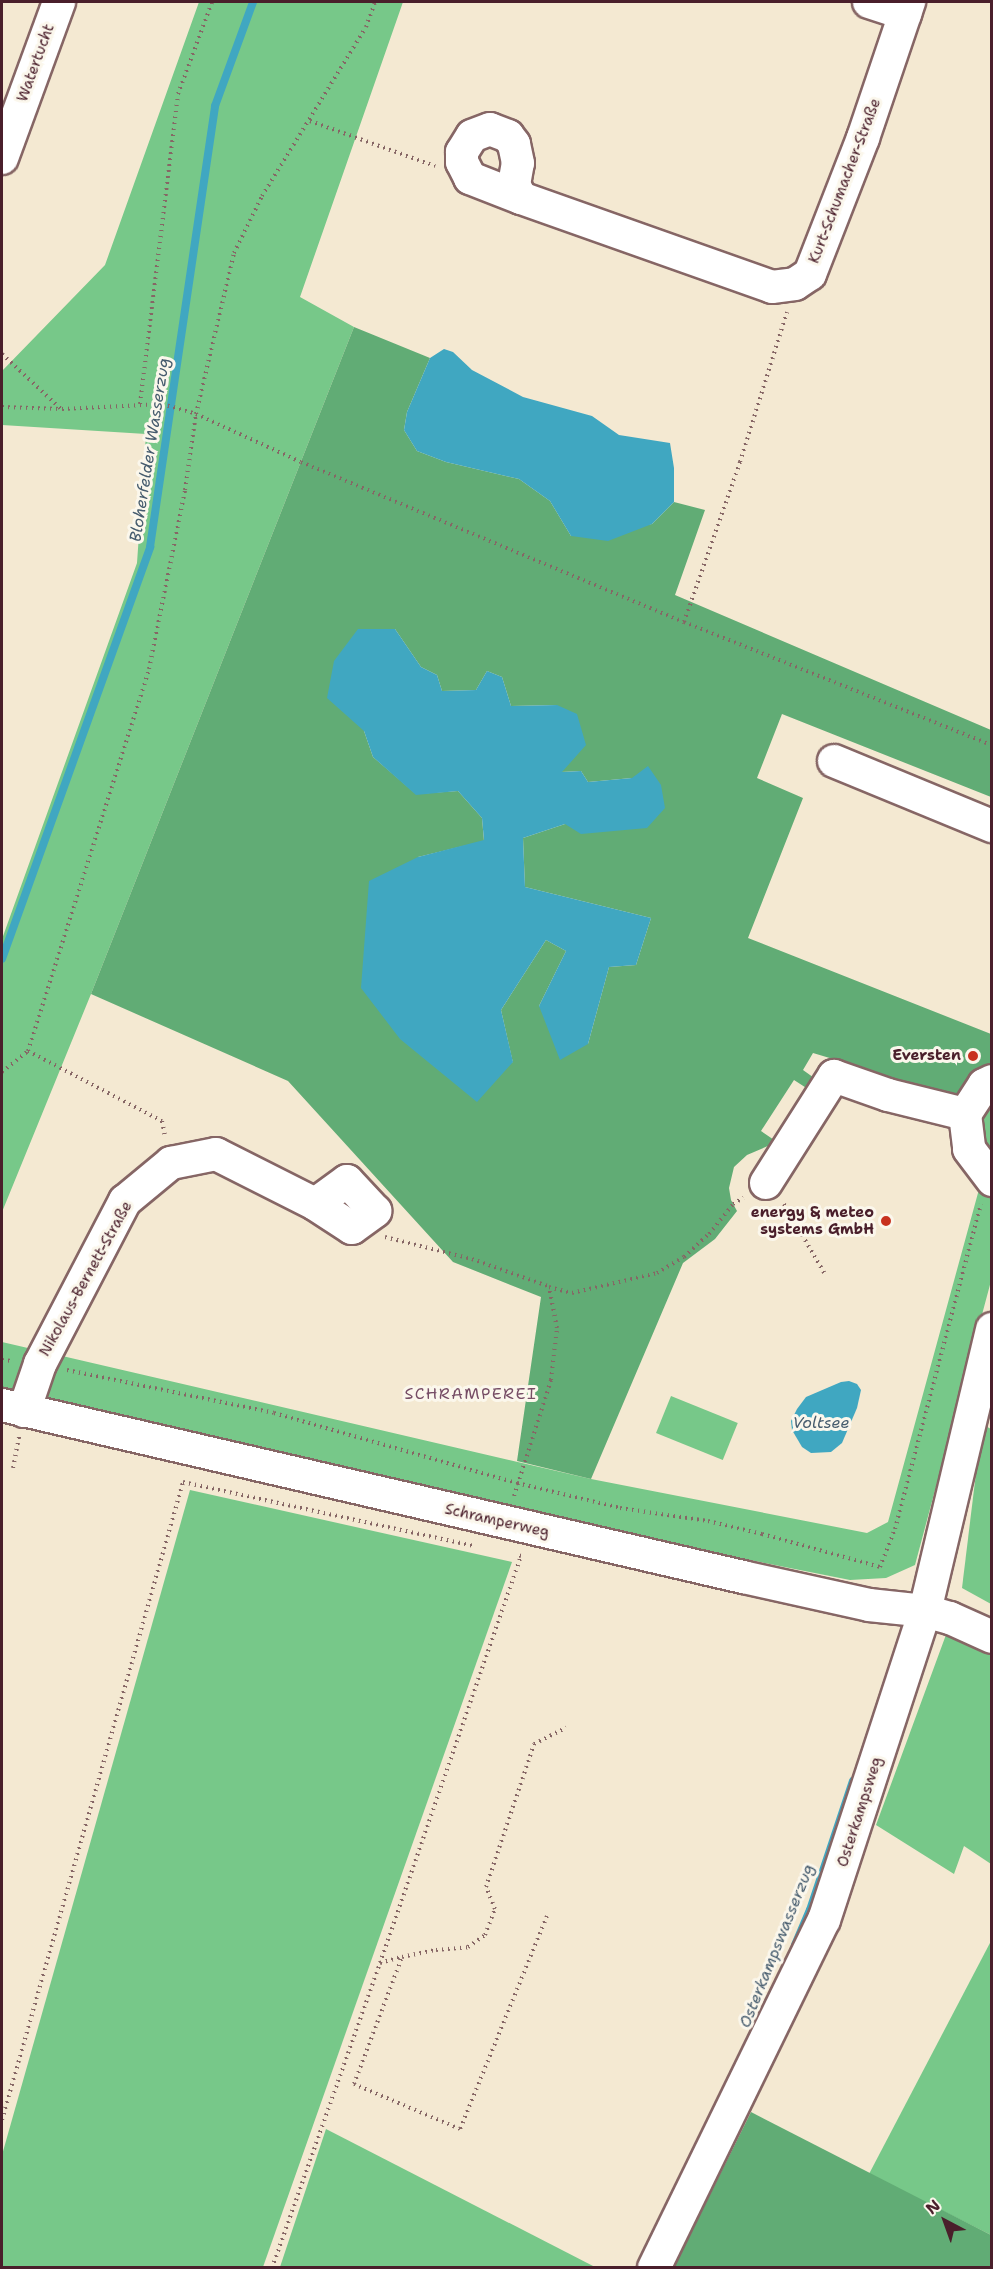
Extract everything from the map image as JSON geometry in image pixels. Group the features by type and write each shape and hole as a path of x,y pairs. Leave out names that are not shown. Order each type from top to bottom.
{"street":[{"name":"Watertucht","path":"2,158 59,2"},
{"path":"869,2 907,8"},
{"name":"Kurt-Schumacher-Straße","path":"795,284 810,274 863,138 907,8"},
{"path":"521,198 514,185 518,153 508,136 500,131 480,131 466,143 462,162 470,178 521,198 772,287 795,284"},
{"path":"834,761 992,826"},
{"path":"766,1183 834,1076 888,1095 965,1114"},
{"path":"990,1179 969,1149 965,1114 984,1085 992,1080"},
{"name":"Nikolaus-Bernett-Straße","path":"13,1408 40,1364 125,1201 171,1163 216,1154 315,1204 352,1228"},
{"name":"Osterkampsweg","path":"654,2268 824,1920 925,1611 992,1329"},
{"name":"Schramperweg","path":"13,1408 508,1538 869,1605 925,1611 950,1618 992,1636"}],"path":[{"path":"140,404 178,94 212,2"},
{"path":"2,1072 28,1051 149,669 185,490 196,414 234,253 262,196 366,27 375,2"},
{"path":"310,121 470,178"},
{"path":"684,622 740,462 795,284"},
{"path":"2,354 62,409"},
{"path":"2,407 62,409 162,404 196,414 301,462 684,622 992,745"},
{"path":"28,1051 162,1121 171,1163"},
{"path":"2,1360 40,1364 274,1413 518,1483 620,1508 708,1521 880,1567 895,1529 990,1179"},
{"path":"352,1228 472,1259 572,1293 657,1273 684,1257 710,1234 733,1204 766,1183 791,1212 826,1276"},
{"path":"272,2268 520,1556 508,1538 518,1483 551,1380 557,1328 549,1287 551,1287"},
{"path":"2,2120 183,1482 486,1548"},
{"path":"380,1963 436,1950 468,1947 485,1935 495,1909 486,1887 534,1744 566,1728"},
{"path":"402,1957 354,2084 460,2129 547,1916"}],"green space":[{"path":"199,2 403,2 300,297 354,327 91,994 2,1212 2,939 137,563 146,434 2,425 2,371 105,265"},
{"path":"354,327 430,358 407,412 404,430 417,451 446,462 519,479 550,501 571,536 652,524 674,502 705,510 675,595 991,730 991,797 782,714 757,778 803,798 748,938 991,1034 991,1071 957,1107 889,1086 833,1059 813,1053 803,1070 817,1080 811,1091 794,1080 761,1131 777,1142 747,1155 734,1167 729,1188 731,1200 737,1211 715,1239 683,1263 591,1479 517,1461 541,1297 453,1262 288,1081 91,994","holes":["395,629 421,667 437,675 442,691 476,690 487,671 502,677 511,706 557,705 561,772 581,771 588,782 632,778 565,824 523,838 525,887 651,918 636,965 609,967 588,1044 539,1006 566,951 546,940 501,1010 513,1063 418,857 484,841 482,818 458,791 416,794 373,757 364,731"]},
{"path":"991,1095 991,1166 978,1147 977,1112"},
{"path":"981,1182 991,1188 991,1281 915,1565 886,1578 850,1580 524,1515 2,1387 2,1342 591,1479 867,1533 888,1522"},
{"path":"671,1396 738,1423 723,1460 656,1433"},
{"path":"982,1424 991,1429 991,1604 962,1588"},
{"path":"190,1490 512,1562 263,2267 2,2267 2,2155"},
{"path":"947,1632 991,1650 991,1864 964,1846 954,1874 876,1825"},
{"path":"991,1941 991,2235 869,2174"},
{"path":"751,2112 991,2235 991,2267 674,2267"},
{"path":"326,2129 595,2267 280,2267"}],"water":[{"path":"444,349 453,352 472,370 523,397 592,416 619,435 670,443 674,468 674,502 652,524 608,541 571,536 550,501 519,479 446,462 417,451 404,430 407,412 430,358"},
{"path":"358,629 395,629 421,667 437,675 442,691 476,690 487,671 502,677 511,706 557,705 577,714 586,745 562,772 581,771 588,782 632,778 648,766 661,785 665,808 647,828 581,834 565,824 523,838 525,887 651,918 636,965 609,967 588,1044 560,1060 539,1006 566,951 546,940 501,1010 513,1062 477,1102 400,1039 361,988 369,881 418,857 484,840 482,818 458,791 416,795 373,757 364,731 327,698 334,661"},
{"name":"Voltsee","path":"849,1381 857,1384 861,1390 857,1408 842,1443 831,1452 811,1453 802,1447 792,1430 791,1421 797,1409 806,1397 841,1382"}],"waterway":[{"name":"Bloherfelder Wasserzug","path":"2,959 150,547 215,106 253,2"},
{"name":"Osterkampswasserzug","path":"795,1945 810,1910 853,1781"}],"place":[{"name":"Eversten","path":"973,1056"},
{"name":"energy & meteo systems GmbH","path":"886,1221"}],"district":[{"name":"SCHRAMPEREI","path":"471,1394"}]}
